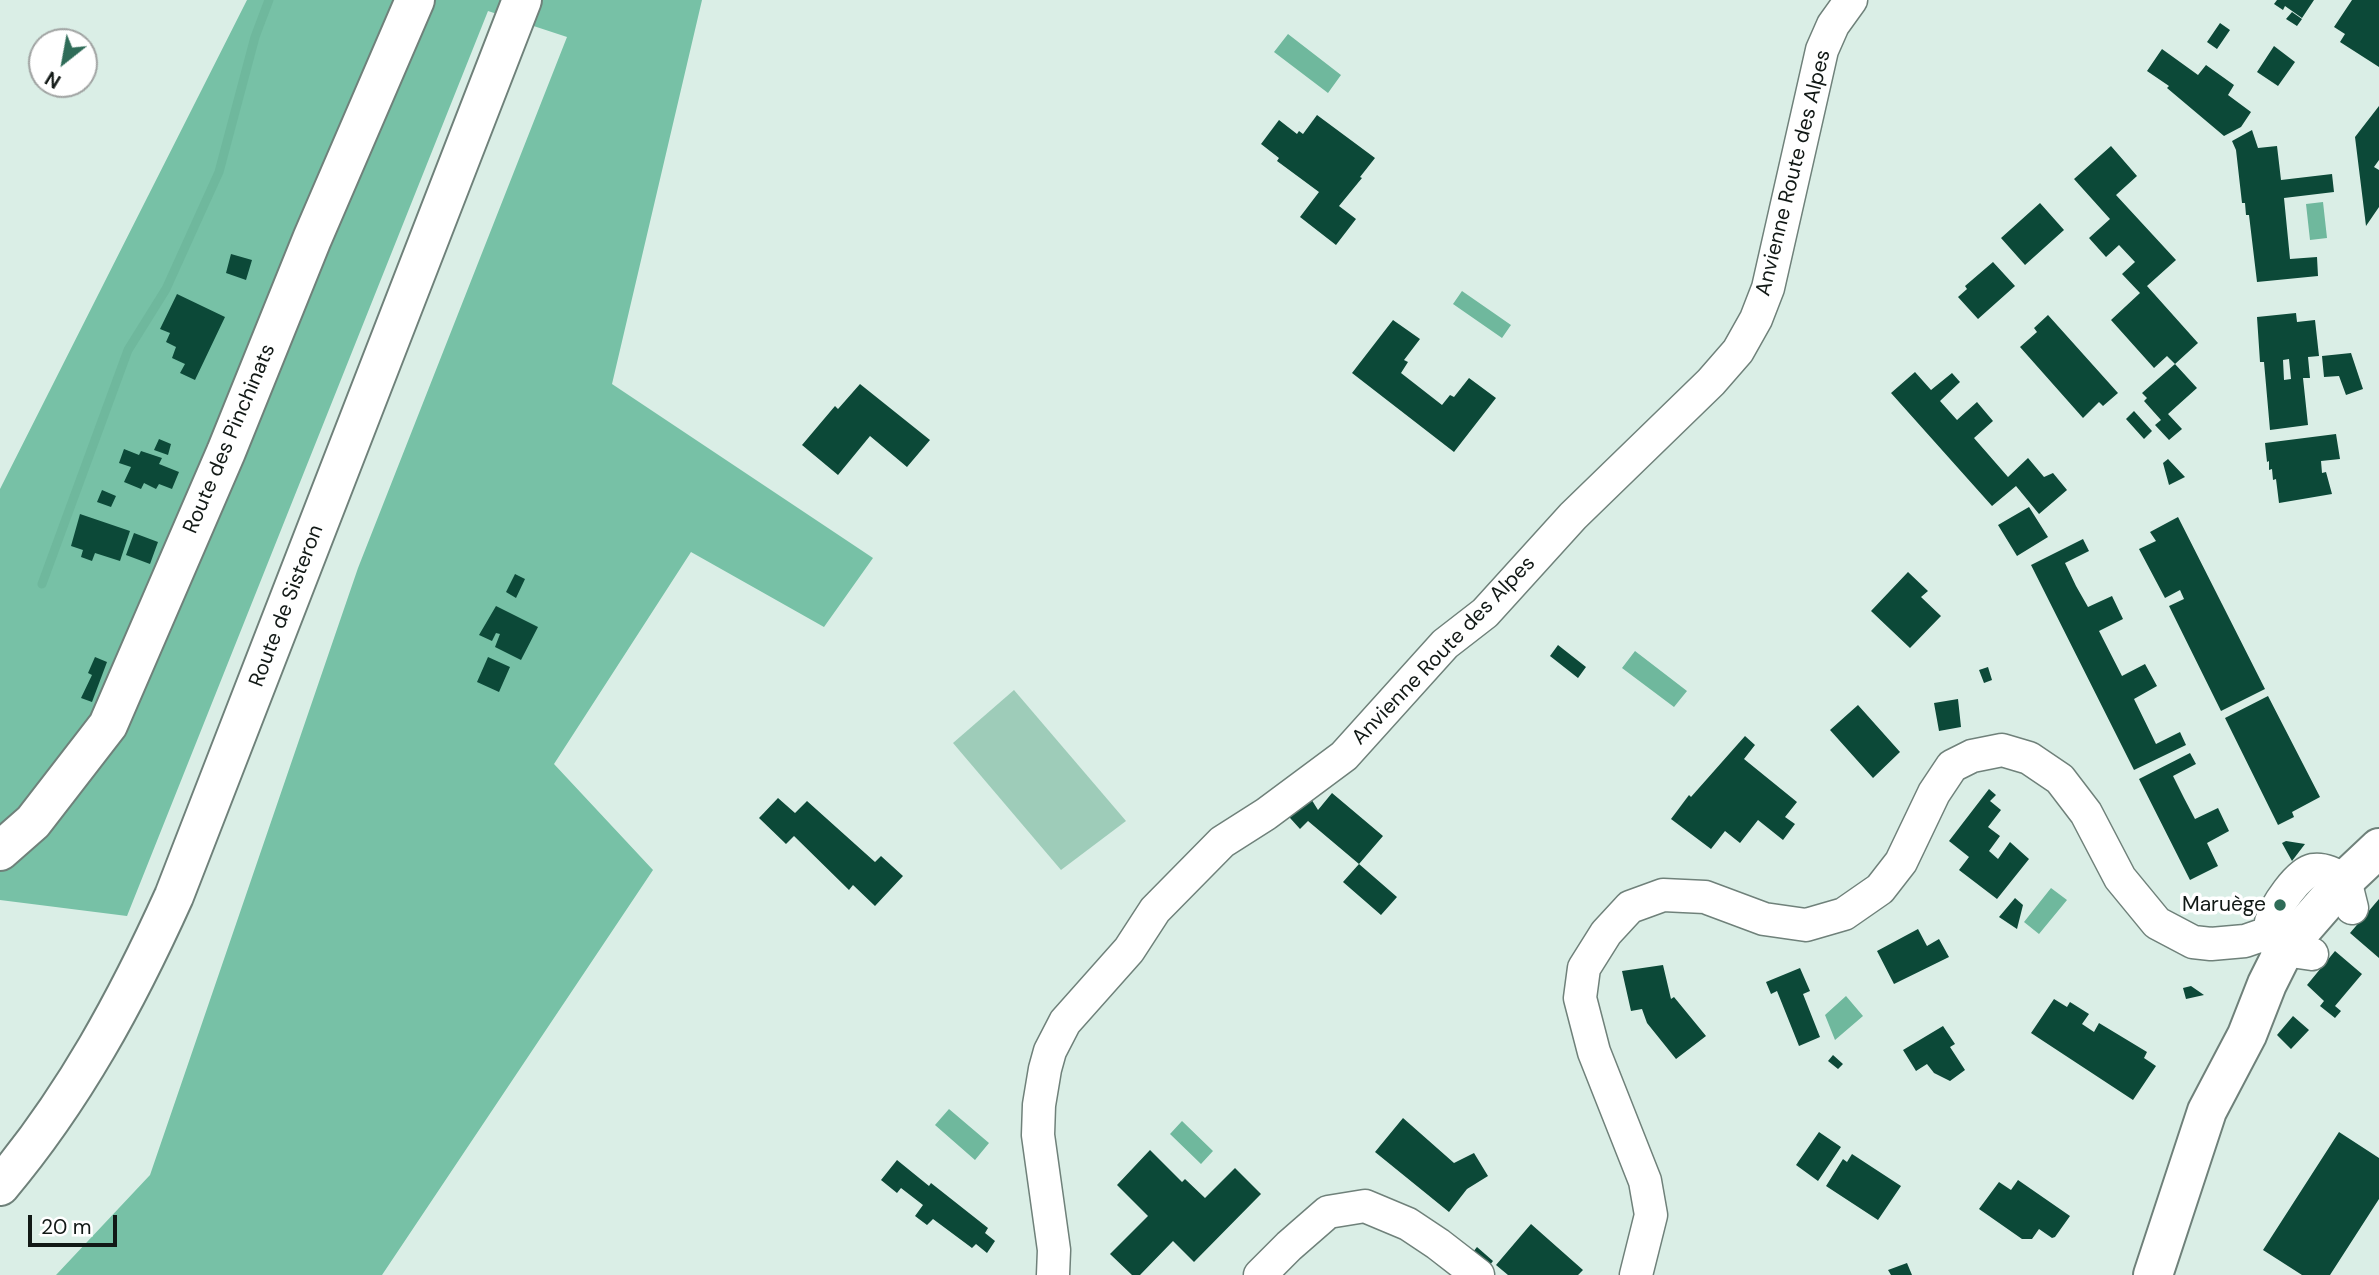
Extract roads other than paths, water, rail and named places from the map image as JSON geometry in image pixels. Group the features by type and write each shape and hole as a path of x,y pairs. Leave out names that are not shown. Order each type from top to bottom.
{"main road":[{"name":"Route des Pinchinats","path":"0,851 33,822 108,725 226,452 312,239 415,0"},
{"name":"Route de Sisteron","path":"0,1186 84,1072 137,978 174,896 522,0"},
{"path":"2153,1275 2207,1111 2248,1035 2289,945 2359,888 2379,848"}],"street":[{"name":"Anvienne Route des Alpes","path":"1053,1275 1054,1251 1038,1135 1039,1105 1050,1051 1065,1022 1129,950 1155,910 1222,842 1266,814 1344,756 1445,644 1485,613 1573,516 1712,383 1738,351 1756,319 1768,288 1822,50 1833,25 1851,0"},
{"path":"1636,1275 1651,1215 1645,1181 1594,1052 1580,998 1584,968 1606,933 1630,907 1663,895 1704,897 1764,919 1805,925 1844,914 1880,889 1901,862 1934,793 1952,766 1972,756 2002,750 2029,758 2060,779 2086,813 2120,878 2157,923 2193,942 2211,944 2245,941 2289,945"},
{"path":"2289,945 2271,922 2298,879 2313,870 2330,872 2359,888"},
{"path":"1260,1275 1328,1212 1365,1206 1408,1224 1478,1275"}],"waterway":[{"path":"42,584 128,350 166,289 219,172 255,37 269,0"}],"place":[{"name":"Maruège","path":"2280,905"}]}
